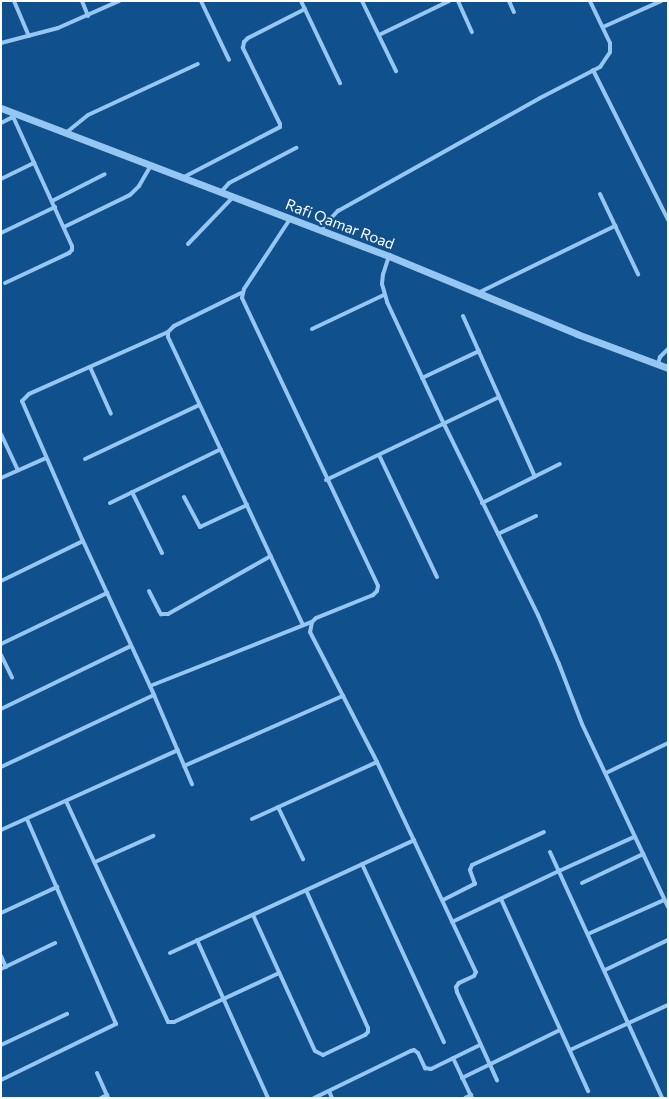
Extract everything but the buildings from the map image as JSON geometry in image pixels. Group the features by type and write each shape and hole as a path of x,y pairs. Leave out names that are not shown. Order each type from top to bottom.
{"street":[{"path":"14,1 29,36"},
{"path":"82,1 88,16"},
{"path":"1,43 58,28 119,1"},
{"path":"201,1 229,60"},
{"path":"301,1 340,83"},
{"path":"362,1 396,71"},
{"path":"379,35 449,1"},
{"path":"458,1 472,32"},
{"path":"509,1 514,12"},
{"path":"321,229 338,211 540,98 600,67 610,52 610,43 590,1"},
{"path":"603,27 661,1"},
{"path":"184,177 280,127 243,48 244,42 248,38 305,9"},
{"path":"67,132 88,116 198,64"},
{"path":"594,70 668,220"},
{"name":"Rafi Qamar Road","path":"1,108 12,114 67,132 290,219 321,229 577,334 668,368"},
{"path":"1,123 12,114 72,246 72,250 5,283"},
{"path":"221,192 229,183 296,148"},
{"path":"1,179 34,163"},
{"path":"64,227 130,195 139,186 151,164"},
{"path":"52,201 105,174"},
{"path":"600,194 638,274"},
{"path":"188,244 233,196"},
{"path":"1,233 55,207"},
{"path":"192,784 154,695 83,541 22,401 29,394 168,332 174,326 241,293 290,219"},
{"path":"478,293 615,226"},
{"path":"389,256 383,274 384,295 482,503 538,615 582,724 668,907"},
{"path":"150,686 312,622 321,615 373,595 377,591 378,586 326,480 241,293"},
{"path":"312,329 384,295"},
{"path":"463,316 535,477"},
{"path":"168,332 170,341 220,449 304,625"},
{"path":"658,364 660,357 668,349"},
{"path":"422,378 479,351"},
{"path":"90,367 111,414"},
{"path":"326,480 499,397"},
{"path":"85,459 200,405"},
{"path":"1,434 18,470"},
{"path":"110,503 220,449"},
{"path":"379,455 437,577"},
{"path":"1,478 46,458"},
{"path":"482,503 560,464"},
{"path":"132,492 162,553"},
{"path":"184,497 200,527 247,505"},
{"path":"498,534 536,516"},
{"path":"1,581 83,541"},
{"path":"149,591 161,614 168,614 271,556"},
{"path":"1,644 107,593"},
{"path":"312,622 310,632 377,762 476,972 474,976 459,983 456,987 456,992 496,1080"},
{"path":"1,709 131,646"},
{"path":"1,654 12,678"},
{"path":"1,767 154,695"},
{"path":"184,766 343,696"},
{"path":"606,773 668,743"},
{"path":"1,830 178,750"},
{"path":"252,819 377,762"},
{"path":"66,801 168,1022 174,1022 279,973"},
{"path":"278,807 303,859"},
{"path":"1,1080 116,1024 26,818"},
{"path":"443,900 475,884 470,870 472,865 544,832"},
{"path":"95,862 153,836"},
{"path":"452,922 634,837"},
{"path":"170,952 414,840"},
{"path":"550,852 662,1098"},
{"path":"582,883 643,854"},
{"path":"362,864 444,1042"},
{"path":"1,913 57,887"},
{"path":"253,915 315,1051 318,1054 323,1055 365,1035 368,1032 368,1028 306,890"},
{"path":"501,899 588,1091"},
{"path":"588,934 664,900"},
{"path":"196,940 268,1098"},
{"path":"605,970 668,940"},
{"path":"1,956 3,968 55,943"},
{"path":"570,1050 668,1004"},
{"path":"1,1045 67,1014"},
{"path":"462,1078 560,1030"},
{"path":"314,1098 410,1051 414,1050 418,1053 425,1068 428,1070 480,1045"},
{"path":"453,1058 472,1097 465,1098"},
{"path":"97,1073 108,1097 101,1098"},
{"path":"329,1091 332,1098"}]}
